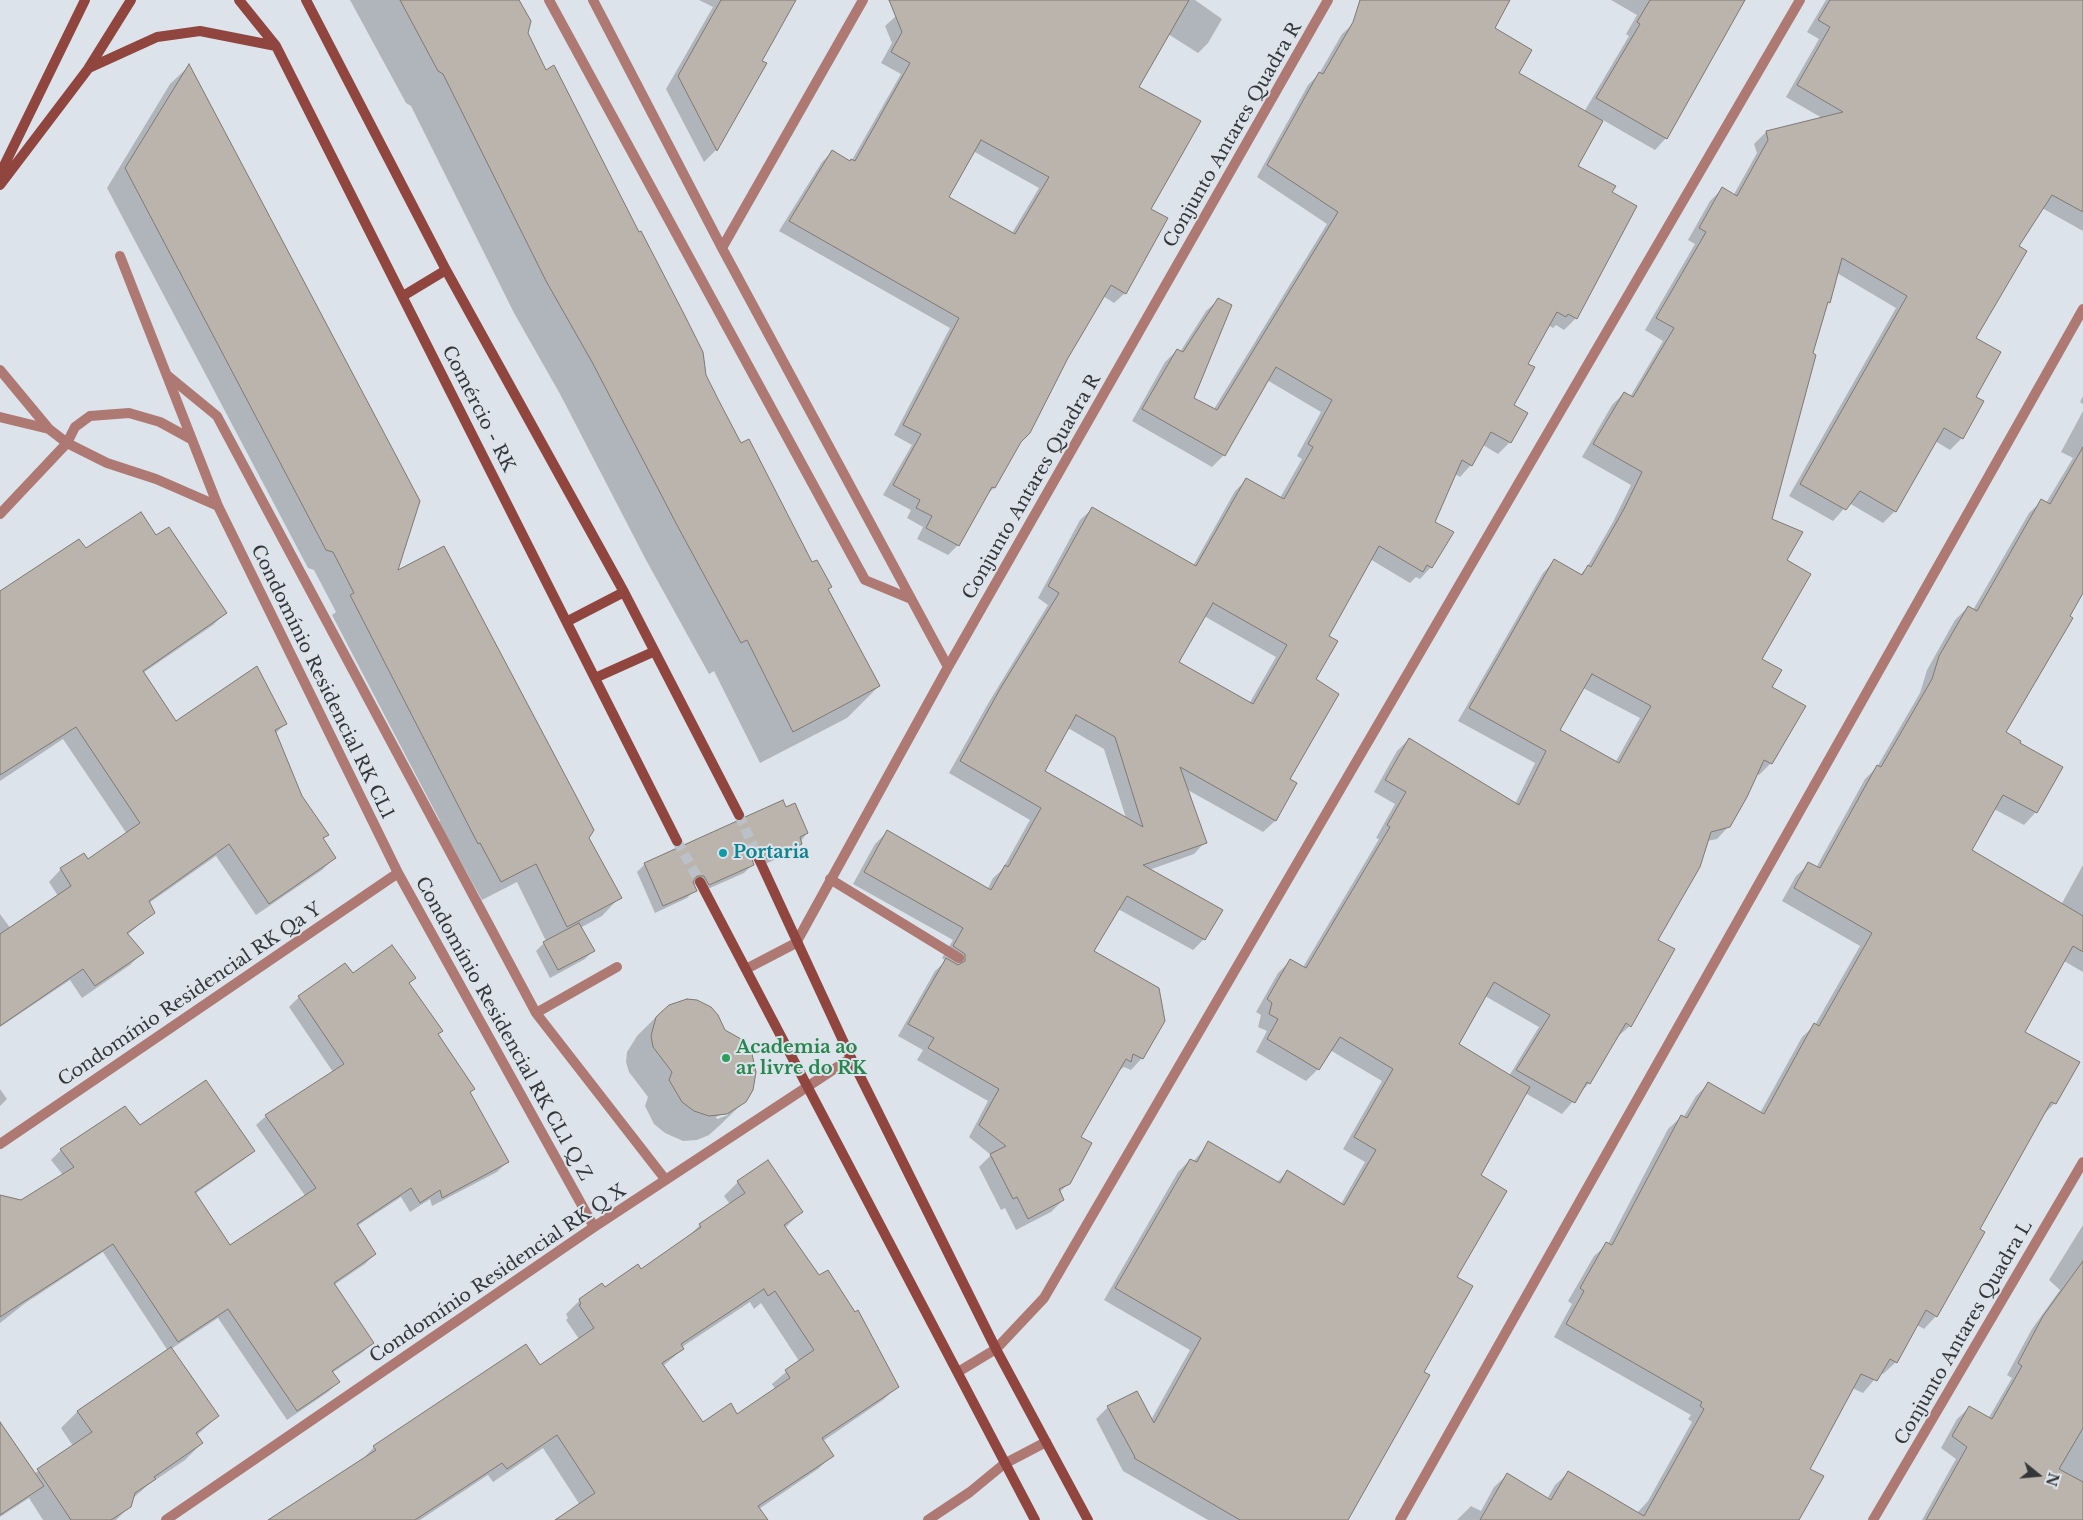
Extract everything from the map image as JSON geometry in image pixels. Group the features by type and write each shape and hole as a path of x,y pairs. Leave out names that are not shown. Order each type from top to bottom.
{"street":[{"path":"0,174 85,0"},
{"path":"0,185 88,69 131,0"},
{"name":"Comércio - RK","path":"239,0 276,46 568,621 676,841"},
{"path":"306,0 446,270 624,592 653,652 739,815"},
{"path":"549,0 865,580 911,600"},
{"path":"593,0 722,248 948,667"},
{"path":"722,248 863,0"},
{"name":"Conjunto Antares Quadra R","path":"796,943 948,667 1328,0"},
{"path":"958,1372 996,1349 1044,1298 1800,0"},
{"path":"88,69 157,37 200,31 276,46"},
{"name":"Condomínio Residencial RK CL1","path":"120,256 218,506 398,873"},
{"path":"403,296 446,270"},
{"path":"1400,1520 2083,309"},
{"path":"0,370 49,429 67,443 107,463 156,480 218,506"},
{"path":"167,375 217,416 536,1013 666,1179"},
{"path":"0,514 67,443 75,427 90,416 129,413 160,422 192,440"},
{"path":"0,417 49,429"},
{"path":"568,621 624,592"},
{"path":"595,678 653,652"},
{"path":"758,857 796,943 851,1058 996,1349 1088,1520"},
{"name":"Condomínio Residencial RK Qa Y","path":"0,1144 398,873"},
{"name":"Condomínio Residencial RK CL1 Q Z","path":"398,873 594,1227"},
{"path":"830,879 959,958"},
{"path":"700,882 1035,1520"},
{"path":"746,969 796,943"},
{"path":"536,1013 617,967"},
{"name":"Condomínio Residencial RK Q X","path":"166,1520 594,1227 851,1058"},
{"name":"Conjunto Antares Quadra L","path":"1873,1520 2083,1162"},
{"path":"928,1520 970,1492 1004,1464 1046,1442"}],"building":[{"path":"400,0 519,0 531,21 528,33 546,70 554,65 639,232 641,231 703,352 706,375 741,443 749,439 812,562 817,560 832,587 828,589 880,686 793,732 747,640 741,643 678,527 592,362 546,281 443,74 438,71"},
{"path":"721,0 796,0 762,61 767,63 717,151 678,76"},
{"path":"889,0 1189,0 1139,87 1201,121 1151,209 1168,218 1126,294 1111,285 1068,358 1030,433 1021,442 995,488 992,487 959,546 926,528 932,516 916,508 920,500 893,485 921,434 903,425 959,318 789,221 832,150 850,161 851,159 855,161 910,63 891,52 902,32","holes":["981,140 1049,177 1015,234 949,197"]},
{"path":"1360,0 1510,0 1495,28 1532,50 1519,73 1603,121 1578,166 1616,186 1612,192 1637,206 1577,319 1568,314 1566,317 1557,312 1528,364 1535,367 1514,405 1528,413 1511,443 1491,432 1472,466 1462,460 1435,522 1454,532 1432,568 1427,565 1423,572 1379,546 1329,636 1338,641 1316,679 1339,694 1290,779 1297,783 1276,821 1180,767 1207,843 1143,865 1223,910 1205,940 1127,896 1094,951 1159,988 1165,1021 1143,1059 1133,1054 1131,1062 1126,1059 1081,1137 1092,1143 1070,1184 1059,1189 1064,1200 1028,1219 1017,1197 1013,1199 990,1154 1006,1146 979,1125 999,1089 928,1048 934,1038 908,1024 946,958 958,965 965,961 965,954 953,946 963,928 864,872 887,830 991,890 1005,865 1008,867 1041,808 960,761 1000,689 1059,593 1048,586 1092,507 1196,566 1246,478 1284,499 1313,447 1308,444 1332,400 1276,367 1225,456 1142,409 1177,349 1183,352 1218,298 1232,305 1194,398 1217,410 1338,212 1267,165 1319,72 1323,74 1353,22","holes":["1213,603 1287,645 1253,704 1179,662","1076,715 1115,737 1143,827 1045,771"]},
{"path":"1650,0 1745,0 1667,139 1596,98 1640,24 1637,22"},
{"path":"1830,0 2083,0 2083,212 2052,195 2019,246 2027,251 1976,338 2001,352 1976,397 1984,401 1963,439 1944,428 1896,512 1860,491 1846,510 1800,484 1907,296 1842,258 1830,303 1828,302 1813,353 1816,355 1772,519 1803,532 1787,560 1811,574 1762,659 1782,670 1772,687 1806,706 1772,764 1764,760 1747,797 1730,827 1711,832 1700,867 1658,940 1675,949 1631,1027 1626,1023 1590,1084 1587,1082 1575,1103 1516,1070 1550,1015 1494,982 1459,1044 1530,1087 1481,1175 1507,1191 1457,1277 1473,1286 1424,1372 1430,1375 1348,1520 1240,1520 1134,1458 1107,1406 1137,1391 1154,1423 1201,1338 1115,1288 1190,1159 1197,1162 1208,1141 1280,1183 1287,1170 1344,1205 1376,1150 1354,1137 1393,1069 1340,1037 1319,1070 1267,1039 1278,1019 1269,1014 1272,1003 1267,999 1290,959 1306,968 1390,827 1387,825 1406,792 1385,780 1409,738 1519,805 1546,751 1469,708 1554,559 1582,575 1588,565 1591,567 1624,509 1642,472 1593,444 1624,392 1633,397 1674,328 1656,318 1706,232 1699,228 1722,187 1737,196 1768,140 1766,131 1843,112 1797,85 1830,27 1818,20","holes":["1592,674 1651,706 1619,763 1560,730"]},
{"path":"189,64 420,501 398,570 444,546 594,830 589,838 622,898 567,927 536,864 501,882 480,843 478,844 350,595 354,593 333,552 326,550 125,168"},
{"path":"2083,447 2083,593 2070,616 2073,618 2006,732 2021,741 2020,743 2063,767 2037,813 2003,795 1972,850 2083,916 2083,952 2073,946 2025,1032 2080,1062 2056,1104 2051,1102 1980,1229 1985,1232 1937,1317 1926,1310 1897,1363 1890,1359 1877,1381 1861,1374 1810,1469 1824,1476 1799,1520 1480,1520 1507,1473 1551,1500 1568,1471 1644,1516 1704,1409 1700,1406 1702,1402 1566,1324 1584,1291 1580,1288 1606,1242 1612,1245 1681,1115 1687,1118 1708,1082 1764,1114 1814,1023 1819,1026 1872,933 1794,888 1808,862 1820,868 1877,765 1881,767 1932,679 1939,656 1968,606 1977,611 2041,499 2050,504"},
{"path":"141,512 156,535 169,527 227,613 143,671 176,721 257,666 287,724 275,730 302,796 329,835 323,838 336,858 269,904 229,844 149,901 155,913 127,933 144,953 95,986 83,969 0,1026 0,934 71,886 60,868 84,853 88,859 140,823 76,727 0,775 0,591 79,539 86,548"},
{"name":"Portaria","path":"783,800 786,807 795,803 808,833 800,837 802,844 767,859 762,852 756,851 751,856 754,865 709,885 704,876 697,876 693,882 697,891 663,906 644,863 737,821 742,821 745,817"},
{"path":"579,923 595,951 558,970 543,942"},
{"path":"392,945 416,978 409,983 443,1031 438,1034 475,1089 470,1092 509,1162 442,1198 440,1190 420,1203 411,1188 357,1224 376,1254 334,1283 374,1343 332,1371 340,1382 297,1411 228,1309 178,1342 113,1244 0,1317 0,1195 21,1200 74,1167 60,1149 125,1106 140,1125 206,1080 255,1151 195,1192 230,1245 316,1188 265,1115 344,1064 298,996 345,963 353,973"},
{"path":"687,999 697,1000 711,1007 718,1015 725,1030 741,1039 752,1054 756,1072 753,1090 746,1102 727,1114 709,1116 694,1111 682,1102 669,1080 672,1072 653,1047 651,1036 656,1017 669,1005"},
{"path":"768,1160 803,1212 784,1225 819,1275 828,1270 855,1312 858,1310 899,1387 822,1438 834,1456 758,1506 768,1520 555,1520 595,1493 557,1435 507,1469 502,1463 415,1520 268,1520 376,1450 373,1446 526,1344 540,1365 594,1328 579,1305 581,1304 579,1299 602,1283 605,1287 638,1264 641,1269 701,1227 699,1224 745,1193 737,1181","holes":["764,1289 768,1296 775,1291 814,1350 785,1370 790,1378 737,1414 731,1403 703,1422 662,1363 684,1349 681,1344"]},
{"path":"2083,1261 2083,1428 2059,1469 2083,1482 2083,1520 1926,1520 1967,1447 1952,1436 1969,1406 1992,1419 2022,1366 2018,1363 2043,1316"},
{"path":"171,1347 219,1416 196,1433 203,1443 154,1477 156,1479 135,1493 131,1507 111,1520 71,1520 37,1469 92,1432 77,1411"},
{"path":"0,1422 44,1486 0,1515"}],"tunnel":[{"path":"739,815 758,857"},
{"path":"677,841 700,882"}],"place":[{"name":"Portaria","path":"723,853"},
{"name":"Academia ao ar livre do RK","path":"726,1058"}]}
